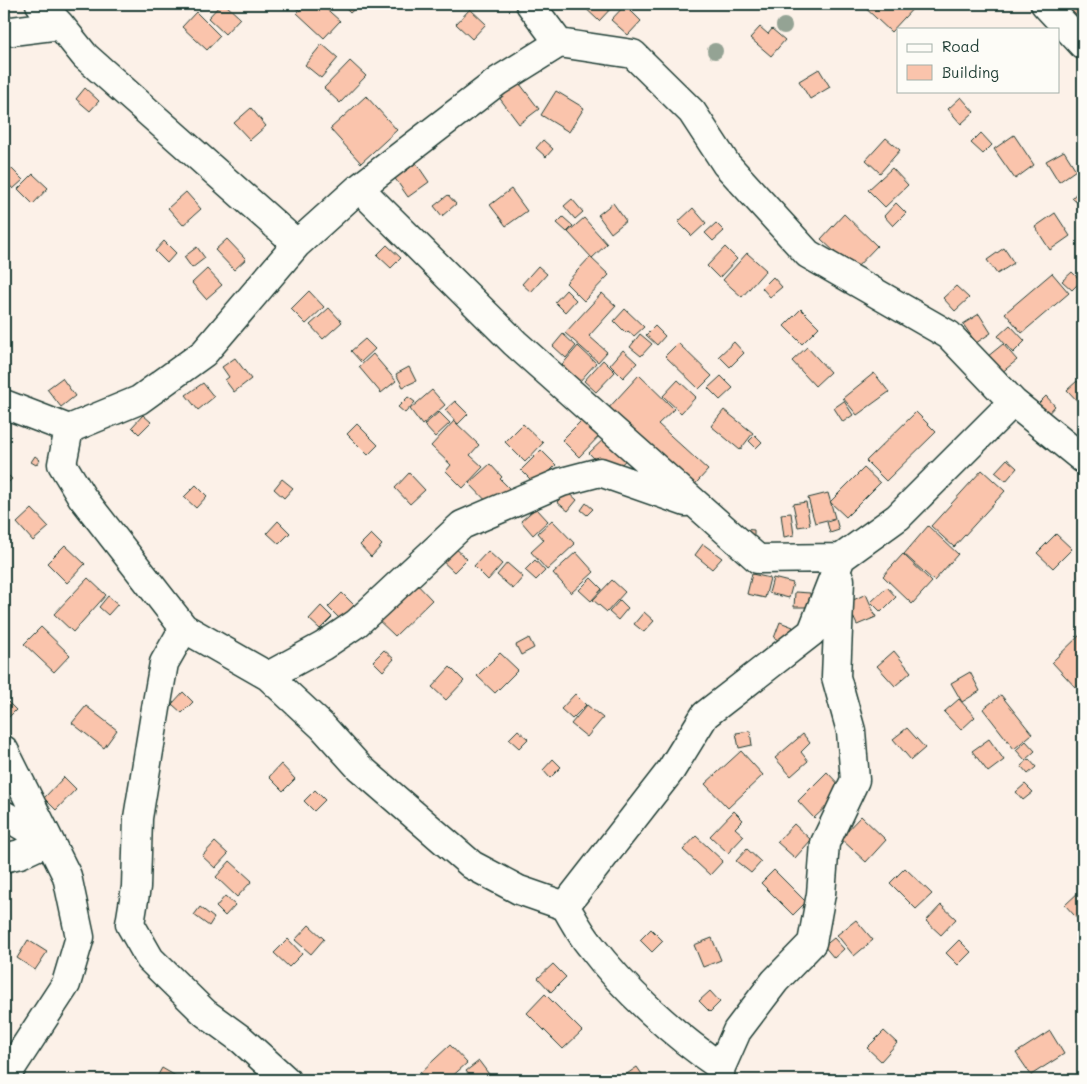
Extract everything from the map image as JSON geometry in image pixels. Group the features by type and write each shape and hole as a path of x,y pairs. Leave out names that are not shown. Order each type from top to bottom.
{"street":[{"path":"40,4 85,56 298,244"},
{"path":"530,4 559,43"},
{"path":"1045,4 1083,45"},
{"path":"4,32 60,25"},
{"path":"4,404 69,428 139,400 204,353 298,244 359,188 498,81 559,43 632,54 692,112 726,164 808,254 949,335 991,376 1013,402 1083,459"},
{"path":"359,188 515,344 758,559 841,558"},
{"path":"565,906 671,770 705,714 812,632 841,558 898,517 1013,402"},
{"path":"69,428 62,464 82,497 184,628 268,676 323,727 360,767 472,865 519,890 565,906 590,945 629,991 701,1054 720,1074 737,1032 775,981 812,942 821,894 825,843 855,780 851,731 836,677 841,558"},
{"path":"268,676 323,646 357,622 462,526 562,482 600,472 697,506"},
{"path":"184,628 164,663 157,699 138,818 136,888 130,924 150,959 205,1013 242,1040 286,1080"},
{"path":"4,750 67,876 80,937 66,984 4,1079"},
{"path":"4,815 48,841"},
{"path":"4,858 20,854 48,841"}],"building":[{"path":"221,4 225,4 240,18 225,34 208,18"},
{"path":"291,4 304,4 298,10"},
{"path":"306,4 321,4 340,21 324,38 297,13"},
{"path":"341,4 360,4 350,13"},
{"path":"581,4 615,4 599,21"},
{"path":"861,4 917,4 891,32"},
{"path":"1072,4 1083,4 1083,25 1065,9"},
{"path":"625,5 641,21 628,35 611,20"},
{"path":"470,9 486,24 472,39 456,24"},
{"path":"196,12 220,36 207,50 182,27"},
{"path":"760,27 768,34 772,29 785,40 771,56 750,38"},
{"path":"322,44 338,58 321,78 305,65"},
{"path":"350,61 366,76 340,103 324,88"},
{"path":"819,69 830,87 810,99 799,81"},
{"path":"517,80 539,109 519,124 498,96"},
{"path":"85,88 99,101 90,111 76,99"},
{"path":"556,91 584,108 569,132 541,115"},
{"path":"366,96 397,130 361,163 330,129"},
{"path":"961,97 974,112 961,124 948,109"},
{"path":"251,108 266,126 250,140 234,123"},
{"path":"981,133 992,145 983,154 971,143"},
{"path":"1014,135 1034,165 1015,179 994,149"},
{"path":"886,138 900,150 880,173 866,160"},
{"path":"543,140 553,149 546,157 536,148"},
{"path":"1064,151 1076,170 1059,182 1046,161"},
{"path":"401,162 407,170 416,163 429,182 408,197 389,170"},
{"path":"11,168 23,180 13,189 4,179 4,175"},
{"path":"892,168 908,185 885,207 868,190"},
{"path":"33,174 48,188 33,204 18,189"},
{"path":"1083,186 1083,208 1072,198"},
{"path":"511,189 527,211 506,226 490,205"},
{"path":"186,192 201,209 183,225 168,208"},
{"path":"448,195 456,204 442,216 434,206"},
{"path":"572,199 583,212 575,219 564,206"},
{"path":"613,203 626,221 611,233 598,215"},
{"path":"896,203 906,213 893,226 884,216"},
{"path":"693,208 706,223 692,236 678,222"},
{"path":"1055,213 1070,236 1050,250 1035,227"},
{"path":"844,214 877,246 854,270 821,239"},
{"path":"563,217 573,226 567,232 557,223"},
{"path":"584,218 607,244 592,258 568,232"},
{"path":"716,223 724,231 713,241 705,233"},
{"path":"227,239 246,259 234,270 215,250"},
{"path":"164,241 176,253 167,263 155,251"},
{"path":"387,245 401,258 391,268 377,255"},
{"path":"197,247 205,258 192,268 184,257"},
{"path":"725,247 737,259 719,278 707,266"},
{"path":"1004,248 1014,263 997,274 987,260"},
{"path":"747,253 766,270 742,297 723,280"},
{"path":"590,257 609,275 584,301 566,283"},
{"path":"538,266 547,274 531,292 522,284"},
{"path":"207,269 222,285 206,299 192,283"},
{"path":"1072,272 1081,281 1072,290 1062,281"},
{"path":"1052,273 1069,293 1022,333 1005,313"},
{"path":"773,277 782,287 770,297 762,288"},
{"path":"956,286 969,298 955,311 943,298"},
{"path":"566,290 576,300 565,312 555,302"},
{"path":"309,291 324,307 306,324 291,309"},
{"path":"602,293 616,306 589,336 607,352 598,362 565,333"},
{"path":"329,308 342,322 323,339 310,325"},
{"path":"625,309 644,327 634,336 628,331 626,333 614,321"},
{"path":"801,309 819,327 802,344 784,326"},
{"path":"979,314 991,333 976,343 963,324"},
{"path":"1010,325 1025,341 1013,353 998,336"},
{"path":"655,326 665,336 657,345 646,335"},
{"path":"563,334 576,346 566,358 553,346"},
{"path":"640,334 652,344 641,356 630,347"},
{"path":"365,339 375,349 361,362 351,351"},
{"path":"734,342 744,353 730,367 719,356"},
{"path":"678,343 712,376 699,389 665,356"},
{"path":"1003,344 1017,360 1001,373 987,357"},
{"path":"578,346 596,363 579,382 561,366"},
{"path":"807,347 830,372 815,386 792,361"},
{"path":"623,350 637,363 623,378 610,365"},
{"path":"373,354 396,381 381,393 359,367"},
{"path":"235,358 251,379 234,392 225,380 229,377 222,367"},
{"path":"603,360 615,372 596,392 584,381"},
{"path":"409,367 416,381 403,387 396,374"},
{"path":"874,373 889,392 857,415 843,398"},
{"path":"639,375 674,409 658,424 708,470 689,491 605,412"},
{"path":"721,376 733,388 720,400 708,388"},
{"path":"62,378 75,396 61,407 47,389"},
{"path":"678,380 696,397 681,413 663,396"},
{"path":"1077,381 1083,389 1082,406 1067,390"},
{"path":"203,383 214,397 198,410 186,395"},
{"path":"432,390 445,405 422,425 410,409"},
{"path":"1046,396 1055,406 1045,417 1035,407"},
{"path":"408,397 415,402 405,413 398,407"},
{"path":"455,401 468,414 458,424 445,410"},
{"path":"844,401 853,415 843,422 834,408"},
{"path":"724,410 753,433 740,450 711,426"},
{"path":"439,412 450,423 435,437 424,425"},
{"path":"916,412 936,432 886,481 866,461"},
{"path":"143,415 151,422 139,434 132,427"},
{"path":"586,416 603,432 579,457 562,440"},
{"path":"454,421 479,445 470,455 483,467 463,488 446,471 451,465 431,446"},
{"path":"357,424 378,445 368,455 347,434"},
{"path":"523,424 543,443 525,462 505,442"},
{"path":"1083,430 1083,448 1074,440"},
{"path":"608,435 629,457 610,475 589,453"},
{"path":"755,435 762,442 756,448 749,441"},
{"path":"541,450 556,465 536,485 521,470"},
{"path":"35,456 40,460 36,465 31,462"},
{"path":"1007,459 1017,468 1006,481 995,472"},
{"path":"490,464 502,477 500,479 511,490 493,508 469,483"},
{"path":"864,468 880,483 846,517 830,502"},
{"path":"982,470 1005,491 954,547 931,526"},
{"path":"4,471 12,479 4,487"},
{"path":"409,473 425,490 410,504 395,488"},
{"path":"282,479 293,488 284,498 274,489"},
{"path":"196,485 207,496 196,508 184,497"},
{"path":"567,491 577,500 568,511 557,502"},
{"path":"828,493 835,518 815,523 808,498"},
{"path":"806,502 810,525 798,527 793,504"},
{"path":"586,503 593,509 587,515 581,510"},
{"path":"536,508 548,521 533,535 521,521"},
{"path":"32,509 49,527 33,541 17,523"},
{"path":"791,513 794,535 784,537 781,514"},
{"path":"836,519 839,530 830,533 827,522"},
{"path":"552,520 575,544 547,570 531,552 544,540 538,533"},
{"path":"278,521 290,533 279,544 267,533"},
{"path":"928,526 958,554 934,581 904,554"},
{"path":"742,529 754,530 754,539"},
{"path":"371,534 382,545 371,557 360,545"},
{"path":"1056,534 1072,549 1053,568 1037,553"},
{"path":"451,544 467,559 454,572 438,557"},
{"path":"703,544 722,558 712,569 695,555"},
{"path":"65,545 85,564 67,583 47,563"},
{"path":"488,551 502,564 488,580 474,566"},
{"path":"576,552 594,572 571,593 553,573"},
{"path":"903,554 932,582 912,604 883,576"},
{"path":"535,560 545,571 536,580 525,570"},
{"path":"507,563 523,577 513,589 497,575"},
{"path":"752,574 770,578 765,598 747,594"},
{"path":"88,578 106,595 73,632 54,614"},
{"path":"591,578 602,589 591,601 579,590"},
{"path":"773,578 793,583 789,598 769,593"},
{"path":"412,579 432,600 395,636 375,617"},
{"path":"612,580 625,592 607,612 593,600"},
{"path":"887,587 896,597 881,612 871,602"},
{"path":"795,592 810,593 810,607 794,607"},
{"path":"342,593 357,608 343,622 328,607"},
{"path":"866,594 876,617 857,625 847,603"},
{"path":"108,596 118,604 108,615 99,607"},
{"path":"620,600 628,608 618,620 609,612"},
{"path":"321,606 332,617 320,629 309,619"},
{"path":"644,612 654,621 644,632 634,624"},
{"path":"780,622 793,627 787,643 774,638"},
{"path":"41,627 70,655 54,672 24,644"},
{"path":"1083,632 1083,681 1076,688 1052,662"},
{"path":"529,638 534,648 521,655 516,645"},
{"path":"384,650 394,659 383,671 373,661"},
{"path":"894,651 911,672 895,686 877,666"},
{"path":"500,653 518,670 495,693 477,676"},
{"path":"450,667 464,681 446,700 432,687"},
{"path":"970,672 980,691 962,702 951,683"},
{"path":"183,692 193,702 182,713 172,704"},
{"path":"575,694 586,705 572,719 561,709"},
{"path":"1001,695 1032,734 1014,749 983,709"},
{"path":"959,699 975,717 961,730 944,712"},
{"path":"6,700 16,710 4,722 4,702"},
{"path":"587,705 603,718 587,737 571,724"},
{"path":"86,706 117,730 104,748 72,723"},
{"path":"907,728 925,748 911,760 893,739"},
{"path":"518,730 528,739 519,748 509,739"},
{"path":"750,731 752,745 739,748 736,733"},
{"path":"803,734 810,743 801,752 808,761 791,776 775,758"},
{"path":"989,739 1004,760 988,772 972,751"},
{"path":"1026,741 1035,751 1025,760 1016,750"},
{"path":"741,751 763,775 728,808 705,784"},
{"path":"553,759 561,767 550,778 543,770"},
{"path":"1029,759 1036,767 1028,774 1021,766"},
{"path":"281,764 295,779 283,791 269,777"},
{"path":"827,772 844,790 814,818 798,801"},
{"path":"64,777 76,789 56,810 44,798"},
{"path":"1025,784 1033,792 1023,800 1016,792"},
{"path":"315,790 325,800 314,811 304,801"},
{"path":"734,811 743,820 735,828 744,836 728,853 710,836"},
{"path":"861,816 886,840 866,862 840,838"},
{"path":"794,824 811,840 795,858 777,842"},
{"path":"696,836 723,861 710,875 683,850"},
{"path":"215,842 228,854 215,868 202,856"},
{"path":"747,849 761,862 751,873 736,861"},
{"path":"230,861 252,881 237,897 216,877"},
{"path":"905,868 932,894 916,909 890,883"},
{"path":"774,870 806,902 793,915 761,883"},
{"path":"1080,891 1083,895 1083,925 1065,905"},
{"path":"225,896 235,905 225,916 216,907"},
{"path":"941,905 956,919 941,935 926,921"},
{"path":"200,907 214,918 209,926 194,915"},
{"path":"856,920 873,940 854,956 837,935"},
{"path":"309,925 324,939 311,954 295,940"},
{"path":"651,929 663,941 652,952 640,940"},
{"path":"712,938 721,960 703,967 694,945"},
{"path":"834,938 844,949 834,958 824,946"},
{"path":"288,939 302,954 289,967 274,953"},
{"path":"28,940 47,952 35,970 17,958"},
{"path":"959,940 971,952 958,965 946,953"},
{"path":"553,964 566,977 551,992 538,978"},
{"path":"710,991 720,1002 710,1012 699,1001"},
{"path":"545,994 582,1031 563,1049 527,1013"},
{"path":"884,1031 897,1043 881,1061 867,1048"},
{"path":"1050,1031 1064,1054 1031,1075 1016,1053"},
{"path":"450,1045 467,1063 448,1080 426,1080 420,1073"},
{"path":"479,1061 491,1077 486,1080 473,1080 466,1071"},
{"path":"637,1067 646,1080 618,1080"},
{"path":"162,1068 181,1079 155,1080"}]}
